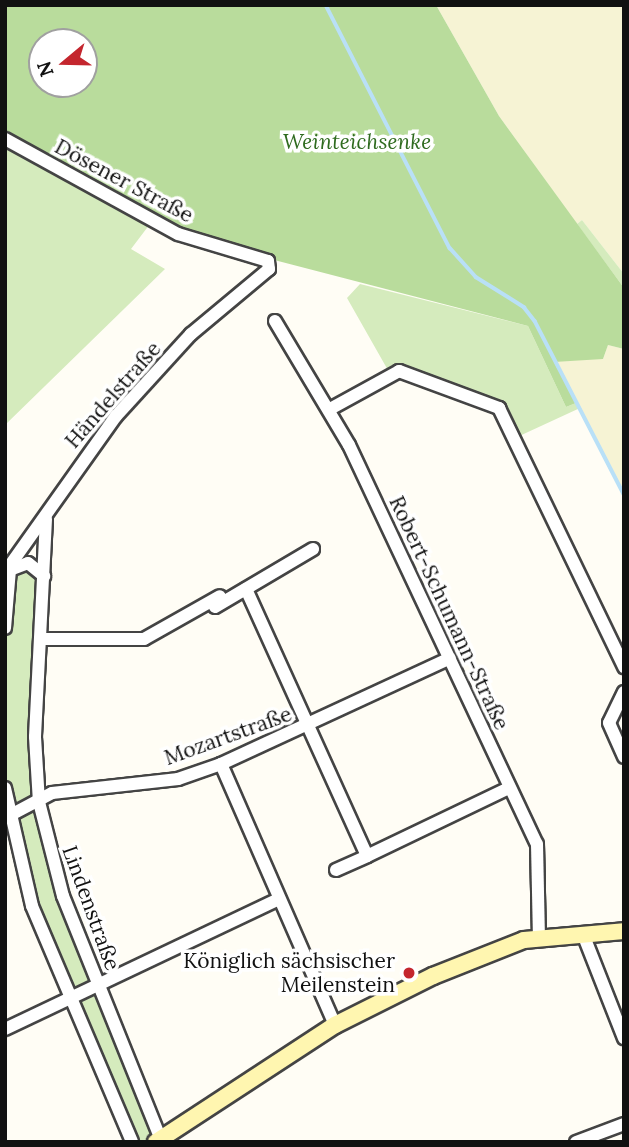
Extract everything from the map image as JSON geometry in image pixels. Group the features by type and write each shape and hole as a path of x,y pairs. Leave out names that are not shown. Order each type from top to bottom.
{"main road":[{"path":"160,1140 335,1025 488,953 539,937 624,931"}],"street":[{"name":"Dösener Straße","path":"5,139 178,234 268,261"},
{"name":"Händelstraße","path":"8,571 46,519 71,473 116,416 191,334 257,281 268,261"},
{"name":"Robert-Schumann-Straße","path":"275,321 330,409 540,852 539,937"},
{"path":"330,409 398,371 499,408 624,667"},
{"name":"Lindenstraße","path":"46,519 40,639 39,802 63,896 160,1140"},
{"path":"40,639 144,639 246,589 313,549"},
{"path":"5,628 8,571 28,563 44,576"},
{"name":"Mozartstraße","path":"246,589 308,727"},
{"name":"Mozartstraße","path":"7,817 52,793 178,779 220,764 308,727 450,658"},
{"path":"624,692 609,723 624,757"},
{"path":"308,727 336,775 367,856"},
{"path":"220,764 335,1025"},
{"path":"5,788 7,817 32,906 132,1142"},
{"path":"336,870 509,788"},
{"path":"5,1029 279,899"},
{"path":"583,934 624,1038"},
{"path":"576,1142 624,1124"}],"shaded area":[{"path":"436,5 624,5 624,274 582,220 577,224 499,116"},
{"path":"608,345 624,349 624,494 554,362 569,356 603,359"}],"green space":[{"name":"Weinteichsenke","path":"5,5 436,5 499,116 624,288 624,349 608,345 603,359 554,362 576,403 566,407 528,326 189,238 5,139"},
{"path":"5,139 153,220 131,249 165,269 5,425"},
{"path":"582,220 624,274 624,288 577,224"},
{"path":"360,284 528,326 566,407 576,403 580,408 515,438 499,409 389,372 347,298"},
{"path":"19,565 44,576 35,737 50,855 156,1142 132,1142 32,906 5,788 5,628 10,570"}],"waterway":[{"path":"326,5 450,248 476,277 524,307 535,321 624,494"}],"place":[{"name":"Königlich sächsischer Meilenstein","path":"409,973"}]}
